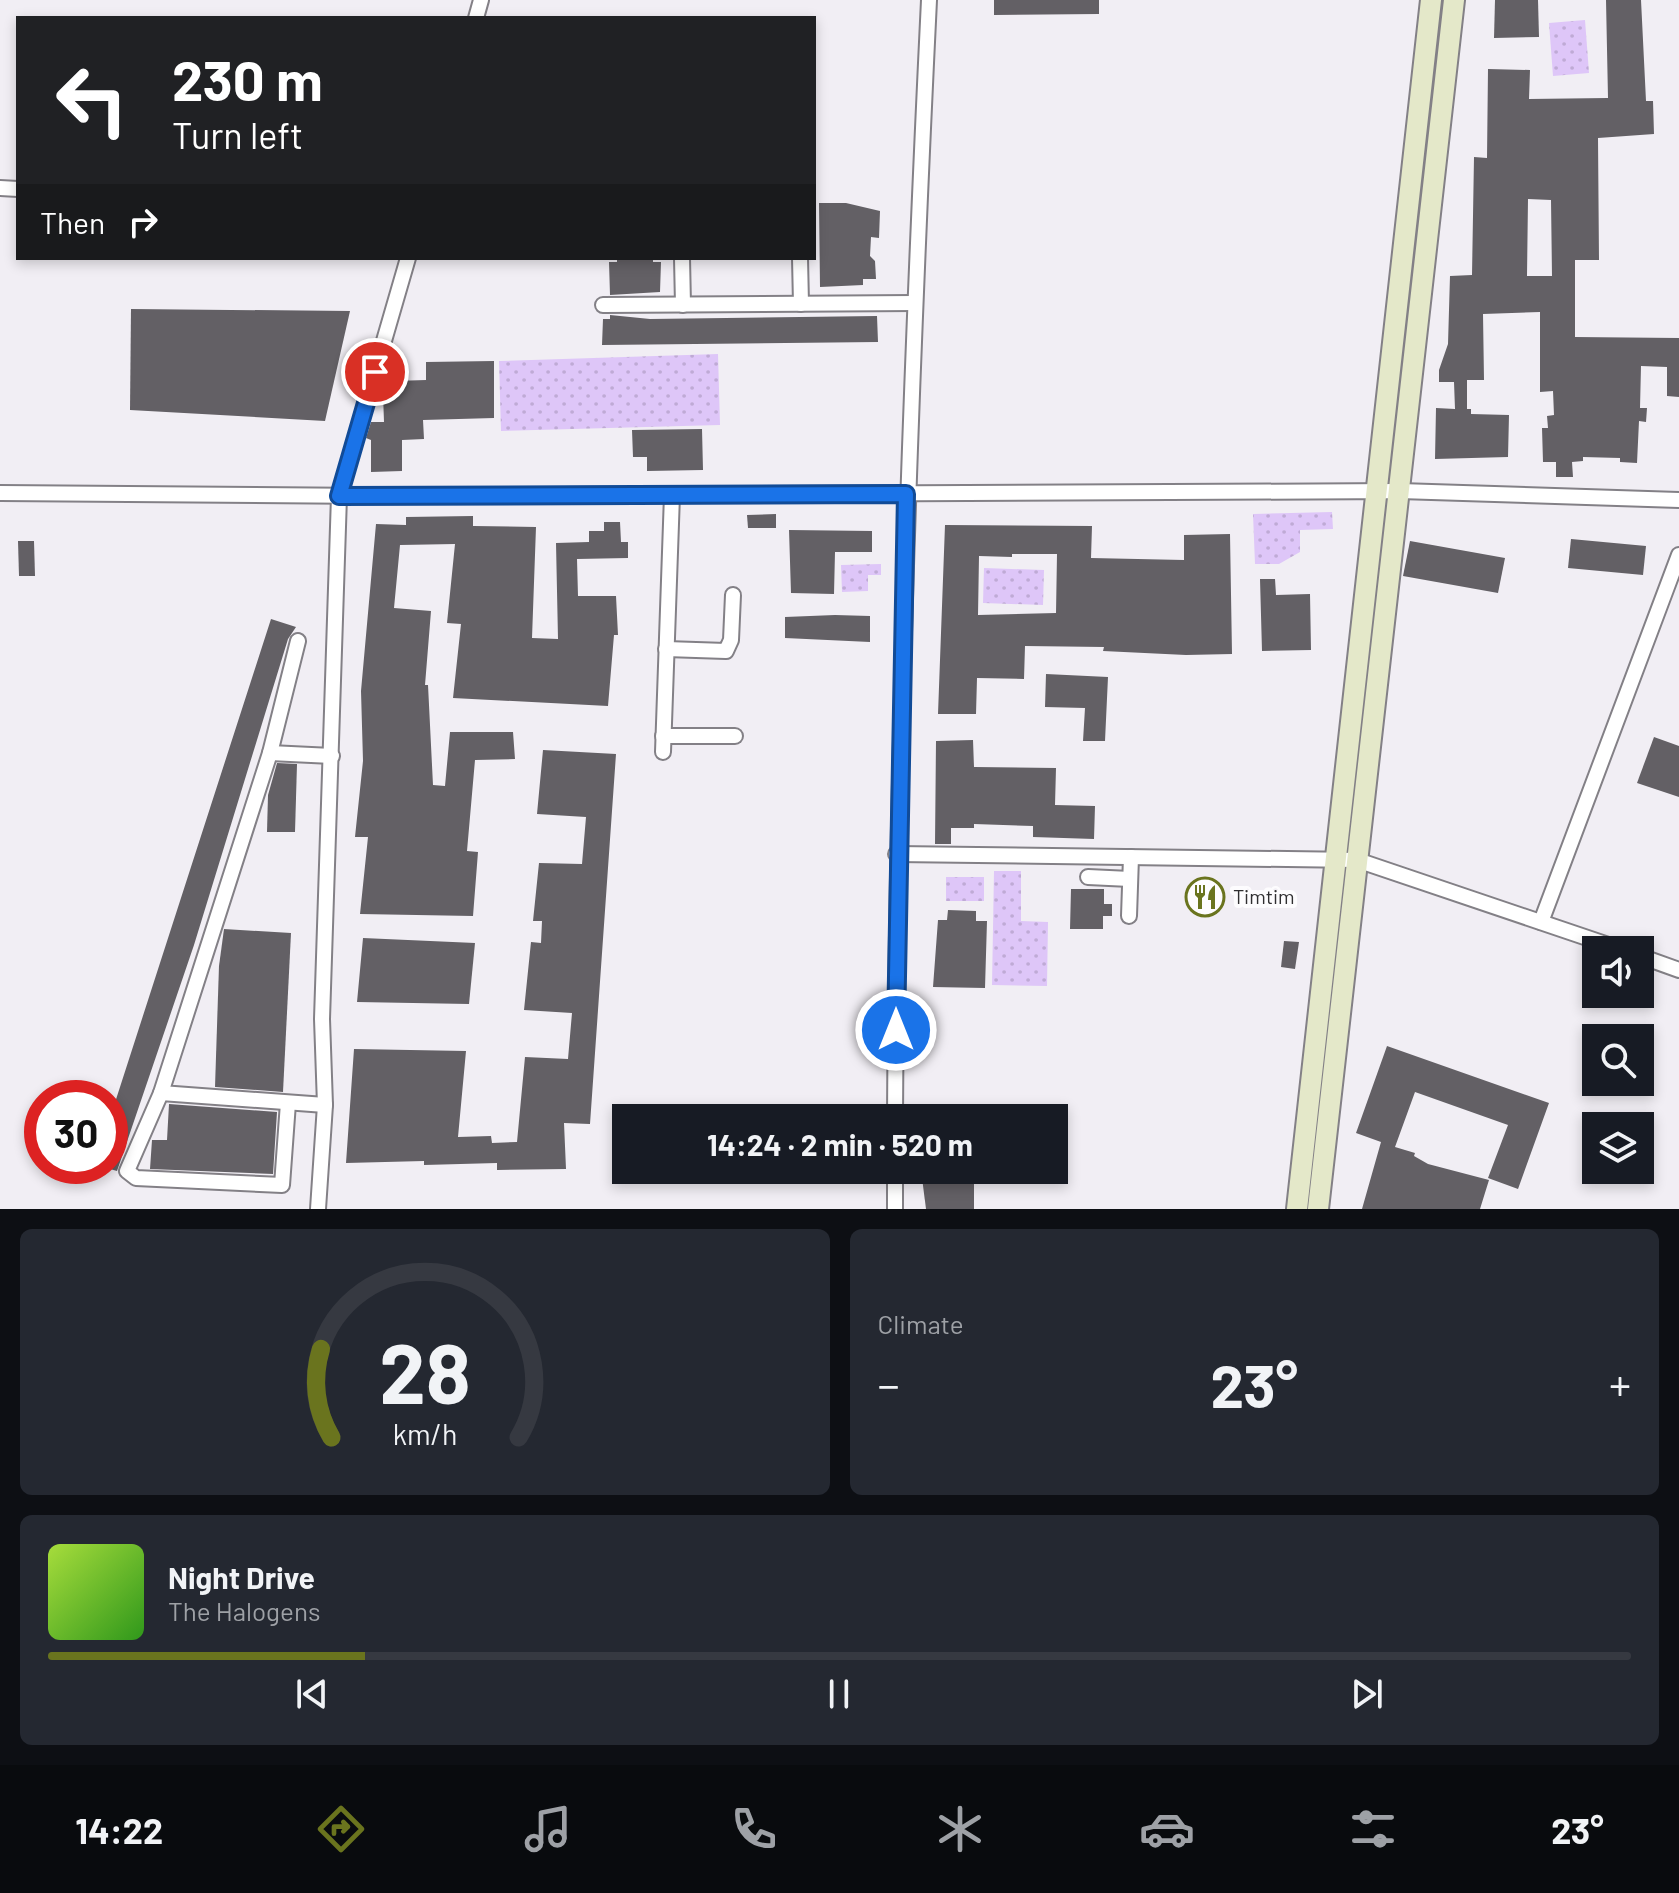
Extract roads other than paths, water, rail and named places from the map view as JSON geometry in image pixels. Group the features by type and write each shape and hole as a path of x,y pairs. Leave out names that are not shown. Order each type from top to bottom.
{"street":[{"path":"895,1104 896,854 906,494 929,0"},
{"path":"1318,1209 1376,491 1431,0"},
{"path":"1297,1209 1400,491 1454,0"},
{"path":"318,1209 325,1105 322,1019 339,496 407,260"},
{"path":"682,260 683,305"},
{"path":"800,260 801,304"},
{"path":"603,305 915,303"},
{"path":"0,493 339,496 1400,491 1679,500"},
{"path":"663,752 672,495"},
{"path":"1541,922 1679,555"},
{"path":"666,649 726,651 731,640 733,595"},
{"path":"288,1103 282,1185 136,1178 127,1171 161,1093 270,753 298,641"},
{"path":"663,736 735,736"},
{"path":"270,753 332,756"},
{"path":"896,854 1348,860 1582,936"},
{"path":"1129,916 1131,857"},
{"path":"1088,877 1130,879"},
{"path":"1654,961 1679,970"},
{"path":"161,1093 325,1105"},
{"path":"895,1184 895,1209"}],"place":[{"name":"Timtim","path":"1205,897"}]}
